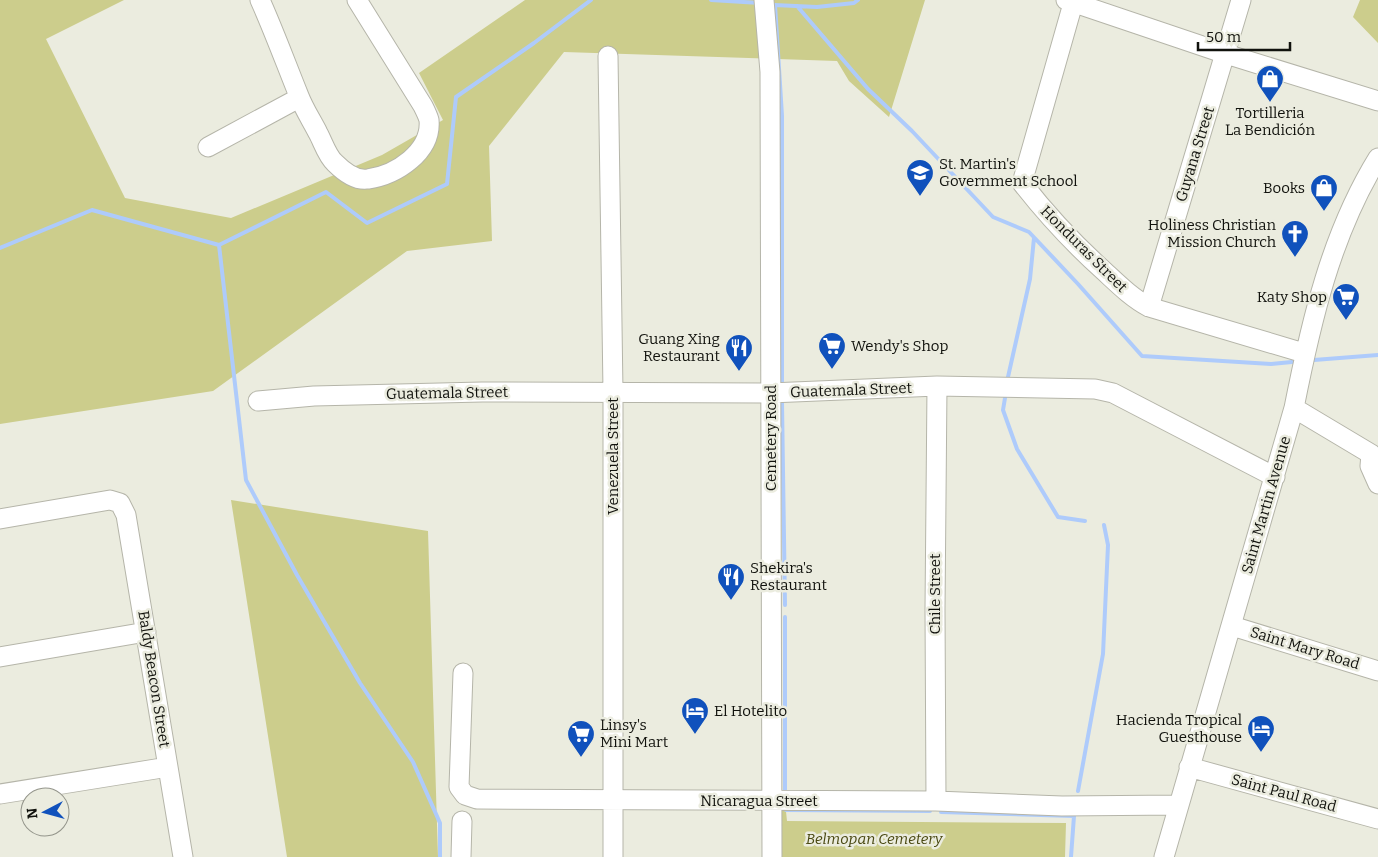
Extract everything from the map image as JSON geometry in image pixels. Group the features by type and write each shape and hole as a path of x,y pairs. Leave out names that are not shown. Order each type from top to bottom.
{"street":[{"path":"260,0 300,98 333,162 347,173 358,178 368,179 387,173 405,164 421,150 427,135 429,120 424,106 357,0"},
{"name":"Guyana Street","path":"1149,308 1226,54 1240,0"},
{"path":"1071,1 1226,54 1378,101"},
{"name":"Honduras Street","path":"1071,1 1022,183 1046,213 1083,252 1135,300 1149,308 1304,353"},
{"name":"Cemetery Road","path":"765,9 770,72 772,857"},
{"name":"Venezuela Street","path":"608,56 614,392 612,857"},
{"path":"208,147 300,98"},
{"name":"Saint Martin Avenue","path":"1164,857 1294,408 1304,353 1332,254 1362,185 1378,158"},
{"name":"Guatemala Street","path":"258,401 333,396 614,392 770,393 937,386 1095,389 1113,393 1274,477"},
{"name":"Chile Street","path":"936,801 937,386"},
{"path":"1294,408 1375,446 1370,466 1378,484"},
{"name":"Baldy Beacon Street","path":"0,519 110,500 120,503 126,515 183,857"},
{"name":"Saint Mary Road","path":"1232,626 1378,671"},
{"path":"0,657 146,632"},
{"name":"Nicaragua Street","path":"462,672 459,787 465,795 477,799 936,801 1076,806 1178,806"},
{"name":"Saint Paul Road","path":"1189,767 1378,819"},
{"path":"0,794 168,768"},
{"path":"461,857 462,821"}],"green space":[{"path":"0,0 124,0 46,39 125,198 231,218 382,155 443,120 419,73 525,0 925,0 889,117 849,81 837,61 564,52 489,146 492,241 407,251 213,391 0,424"},
{"path":"1360,0 1378,0 1378,43 1353,17"},
{"path":"231,500 428,531 438,857 287,857"},
{"name":"Belmopan Cemetery","path":"785,802 787,821 1066,823 1065,857 772,857 773,803"}],"waterway":[{"path":"0,248 92,210 219,245 326,192 367,223 447,184 456,97 534,43 591,0"},
{"path":"711,0 760,3"},
{"path":"774,5 817,7 854,3 858,0"},
{"path":"775,5 782,116 782,383"},
{"path":"797,6 868,89 912,131 993,217 1029,232 1142,356 1271,364 1292,362"},
{"path":"1008,377 1030,279 1034,238"},
{"path":"219,245 246,480 297,575 360,683 413,762 440,823 440,857"},
{"path":"1314,360 1378,355"},
{"path":"1005,398 1003,410 1017,449 1058,517 1085,521"},
{"path":"782,403 785,605"},
{"path":"1078,791 1103,654 1108,545 1104,525"},
{"path":"785,617 785,792"},
{"path":"786,810 930,811"},
{"path":"941,812 1074,816 1071,857"}],"place":[{"name":"Tortilleria La Bendición","path":"1270,103"},
{"name":"St. Martin's Government School","path":"920,197"},
{"name":"Books","path":"1324,212"},
{"name":"Holiness Christian Mission Church","path":"1295,258"},
{"name":"Katy Shop","path":"1346,321"},
{"name":"Wendy's Shop","path":"832,370"},
{"name":"Guang Xing Restaurant","path":"739,372"},
{"name":"Shekira's Restaurant","path":"731,601"},
{"name":"El Hotelito","path":"695,735"},
{"name":"Hacienda Tropical Guesthouse","path":"1261,753"},
{"name":"Linsy's Mini Mart","path":"581,758"}]}
